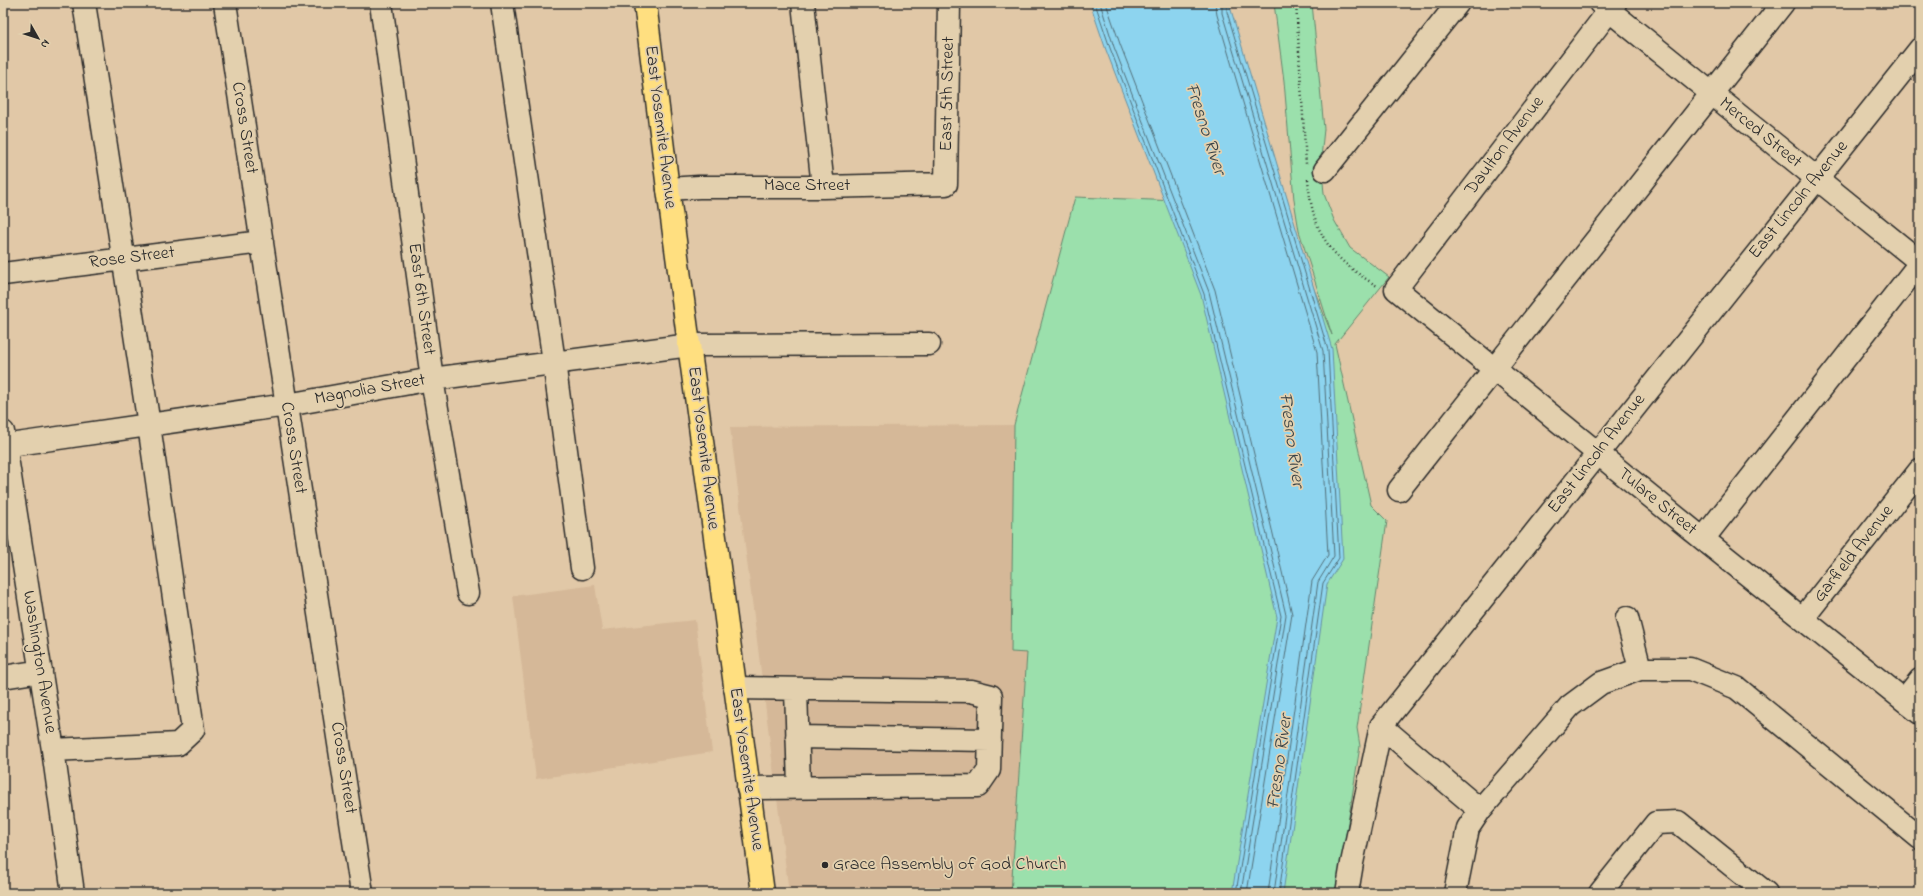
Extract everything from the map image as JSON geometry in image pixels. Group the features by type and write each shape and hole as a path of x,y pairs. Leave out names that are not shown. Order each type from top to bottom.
{"main road":[{"name":"East Yosemite Avenue","path":"645,3 668,189 762,893"}],"street":[{"path":"52,750 178,744 193,730 149,425 84,3"},
{"name":"Cross Street","path":"225,3 362,893"},
{"name":"East 6th Street","path":"381,3 432,379 468,593"},
{"path":"502,3 582,568"},
{"path":"803,3 823,187"},
{"name":"East 5th Street","path":"946,184 949,3"},
{"path":"1325,170 1458,3"},
{"path":"1399,490 1783,3"},
{"name":"Merced Street","path":"1608,6 1711,94 1920,262"},
{"name":"Daulton Avenue","path":"1396,290 1608,6"},
{"name":"East Lincoln Avenue","path":"1347,893 1381,726 1920,48"},
{"name":"Mace Street","path":"668,189 699,187 823,187 946,184"},
{"name":"Rose Street","path":"3,274 262,242"},
{"path":"1703,539 1920,262"},
{"name":"Tulare Street","path":"1396,290 1912,707"},
{"name":"Magnolia Street","path":"4,441 149,425 287,405 432,379 690,345 929,344"},
{"name":"Washington Avenue","path":"4,441 73,893"},
{"name":"Garfield Avenue","path":"1803,618 1920,470"},
{"path":"1627,618 1640,669"},
{"path":"1455,893 1468,828 1480,810 1570,706 1601,683 1640,669 1690,669 1736,688 1920,838"},
{"path":"3,677 40,671"},
{"path":"1912,707 1920,680"},
{"path":"735,688 971,691 991,696 989,770 978,786 748,788"},
{"path":"796,689 799,787"},
{"path":"1381,726 1480,810"},
{"path":"797,737 990,740"},
{"path":"1600,893 1656,823 1678,822 1766,893"}],"shaded area":[{"path":"1014,425 1011,652 1027,653 1011,893 789,893 730,427"},
{"path":"595,585 602,630 695,620 712,752 536,779 513,596"}],"green space":[{"path":"1274,3 1312,3 1324,129 1321,158 1324,194 1334,220 1350,248 1389,277 1335,344 1371,505 1387,521 1357,728 1360,746 1337,893 1011,893 1027,653 1011,652 1014,425 1075,197 1281,205 1332,335 1299,231 1294,200 1284,81"}],"water":[{"name":"Fresno River","path":"1090,3 1230,3 1332,349 1343,559 1327,584 1283,893 1232,893 1277,617 1201,295 1106,50"}],"place":[{"name":"Grace Assembly of God Church","path":"825,865"}]}
